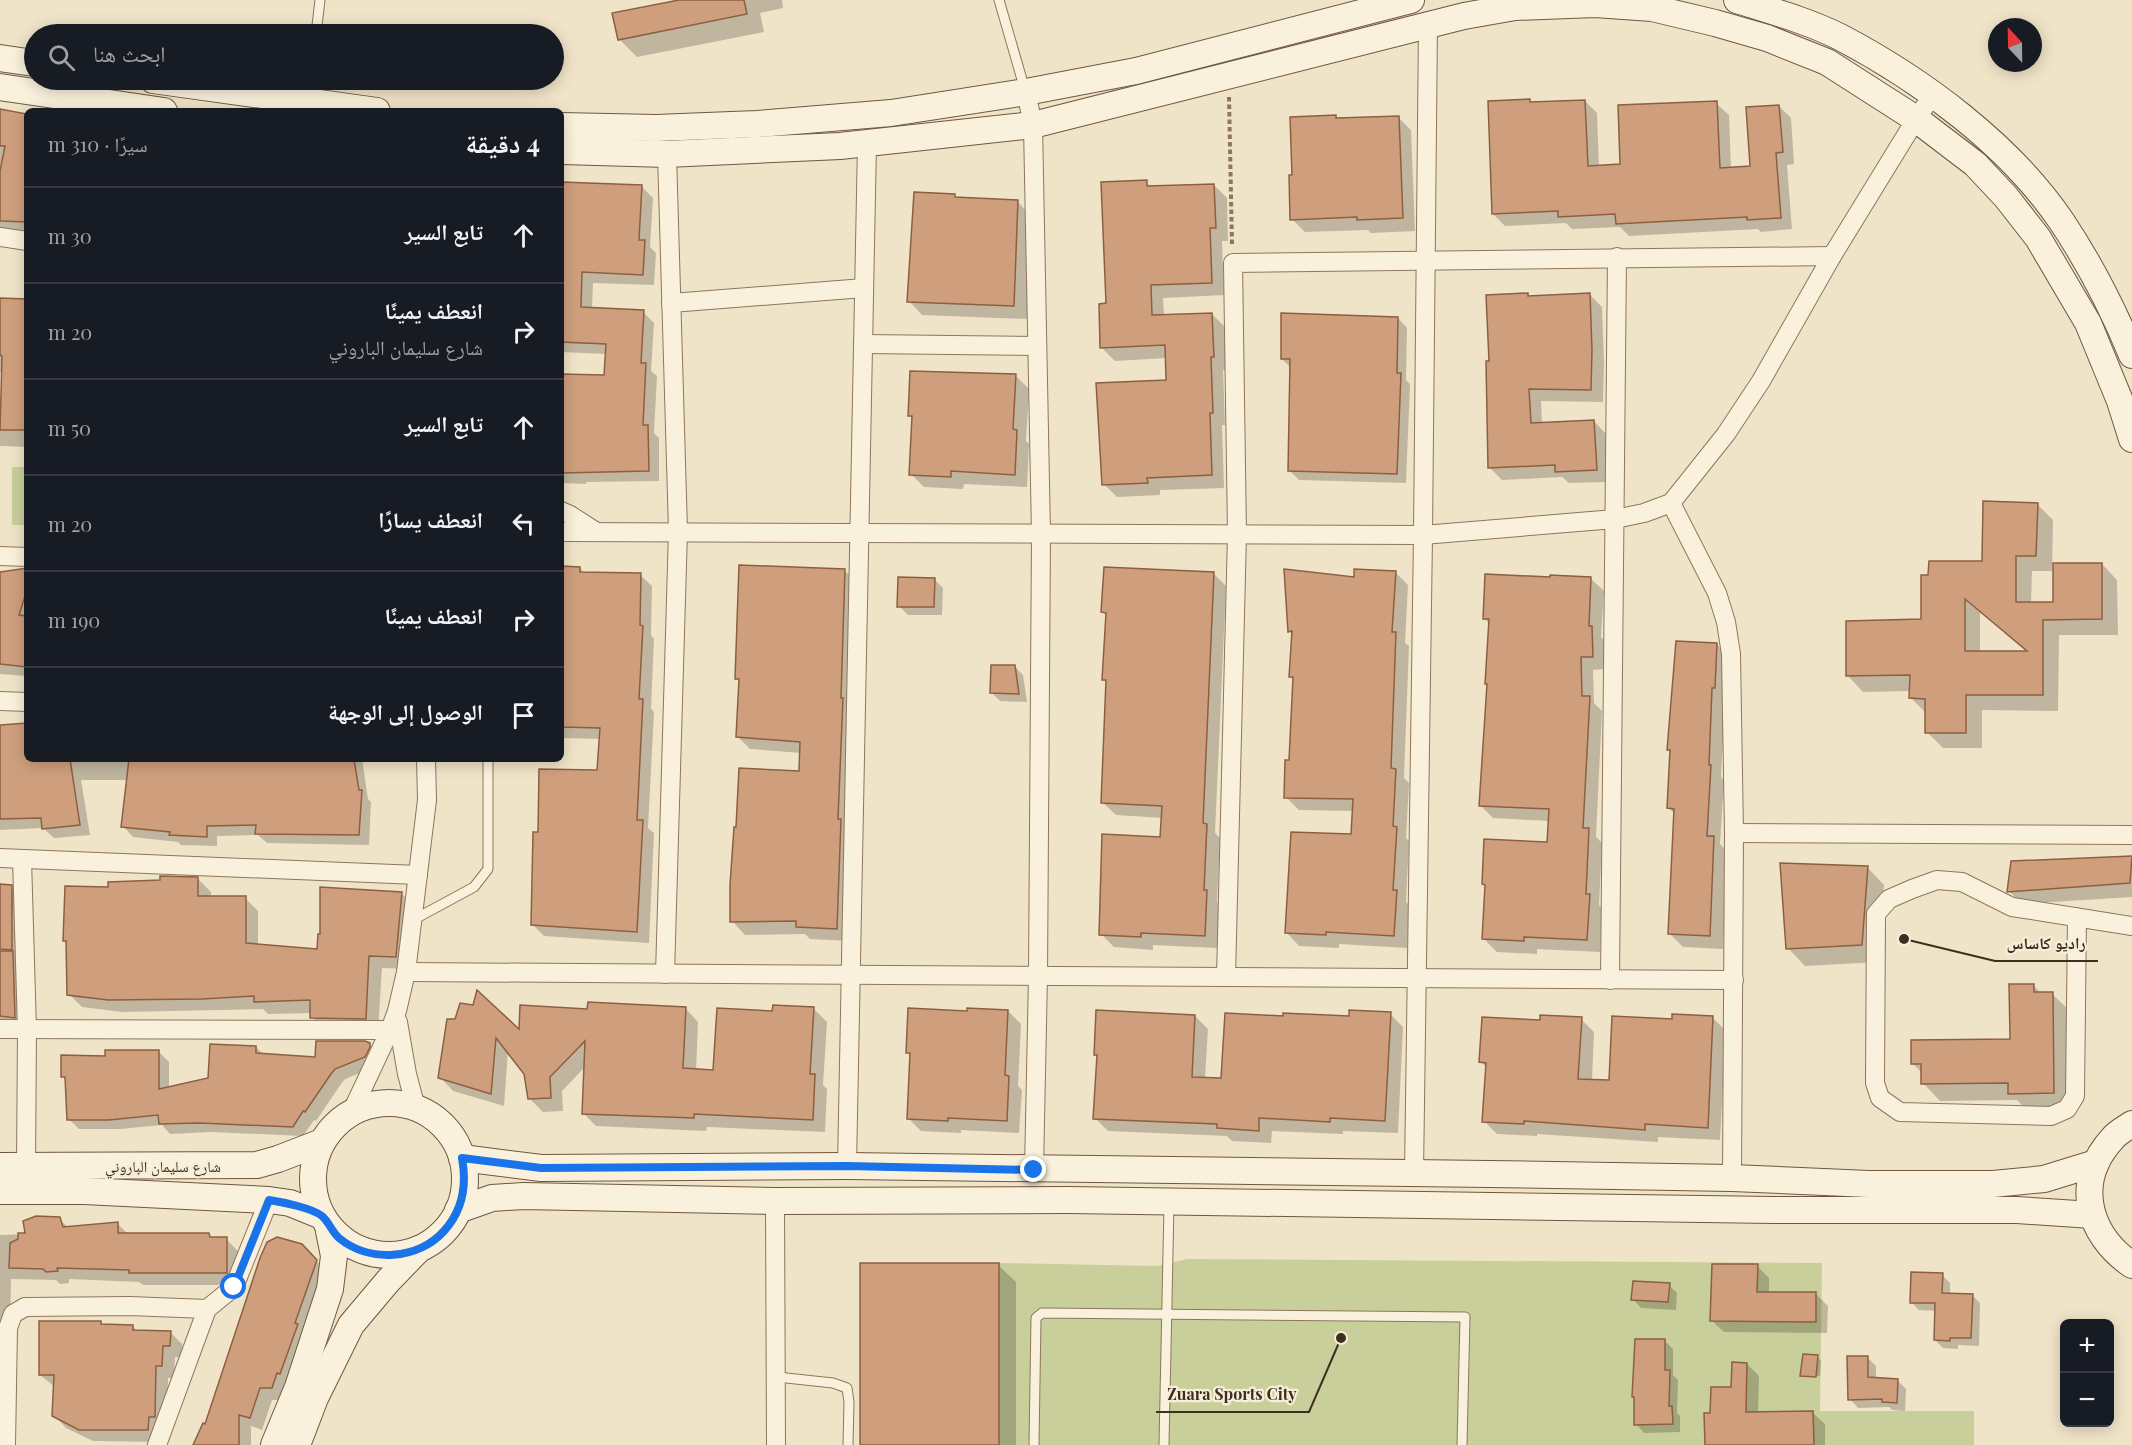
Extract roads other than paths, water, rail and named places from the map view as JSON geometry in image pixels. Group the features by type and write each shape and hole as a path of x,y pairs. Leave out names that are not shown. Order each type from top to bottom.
{"street":[{"path":"564,126 656,128 757,124 891,113 1026,92 1136,71 1411,0"},
{"path":"1737,0 1786,15 1839,37 1933,95 1994,144 2028,179 2061,221 2114,310 2132,355"},
{"path":"564,151 667,154 840,146 1033,125 1143,99 1428,24 1515,7 1595,4 1652,8 1715,22 1767,38 1827,62 1916,119 1975,164 2038,238 2088,323 2120,400 2132,439"},
{"path":"1414,1173 1428,24"},
{"path":"0,58 24,62"},
{"path":"0,87 130,108"},
{"path":"244,90 308,97 362,108"},
{"path":"1026,92 1033,125 1041,534 1038,976 1034,1170"},
{"path":"564,532 1423,535 1615,519 1644,513 1671,503 1726,434 1761,381 1832,256 1933,95"},
{"path":"847,1166 867,143"},
{"path":"665,974 678,531 667,154"},
{"path":"0,237 24,241"},
{"path":"1226,977 1237,534 1233,263 1832,256"},
{"path":"1610,980 1617,257"},
{"path":"671,303 864,288"},
{"path":"863,344 1037,346"},
{"path":"1671,503 1717,593 1726,622 1731,654 1734,833 1732,1178"},
{"path":"564,512 595,531"},
{"path":"0,556 24,557"},
{"path":"0,701 24,702"},
{"path":"351,1113 394,1031 406,972 413,920 427,800 426,762"},
{"path":"1734,833 2132,835"},
{"path":"0,858 418,874"},
{"path":"22,859 27,1030 26,1167"},
{"path":"2077,917 2075,1096 2067,1109 2051,1116 1900,1112 1880,1098 1875,1083 1876,914 1889,900 1937,880 1962,882 2012,907 2077,917 2132,926"},
{"path":"406,972 1734,980"},
{"path":"0,1029 394,1031"},
{"path":"394,1031 416,1108"},
{"path":"274,1445 298,1387 330,1289 334,1256 325,1221 315,1198 312,1179 315,1160 322,1142 335,1126 351,1113 372,1105 394,1104 416,1108 440,1123 457,1145 462,1158 465,1185 458,1210 442,1233 419,1249 351,1325 315,1398 297,1445"},
{"path":"2132,1124 2114,1137 2096,1162 2091,1180 2090,1198 2092,1215 2101,1235 2114,1252 2132,1265"},
{"name":"شارع سليمان الباروني","path":"0,1166 257,1165 322,1142"},
{"path":"462,1158 541,1168 847,1166 1732,1178 1869,1184 1993,1184 2044,1179 2096,1162"},
{"path":"1488,1205 1489,1174"},
{"name":"شارع سليمان الباروني","path":"0,1191 84,1191 269,1200 290,1203 325,1221"},
{"path":"458,1210 492,1198 523,1196 775,1201 1169,1202 1774,1210 2017,1210 2092,1215"},
{"path":"157,1445 207,1309 234,1287 269,1200"},
{"path":"775,1201 776,1445"},
{"path":"325,1221 340,1238 370,1253 395,1255 419,1249"},
{"path":"6,1445 8,1328 13,1314 26,1307 129,1306 207,1309"}],"lane":[{"path":"316,24 320,0"},
{"path":"999,0 1026,92"},
{"path":"413,920 474,887 488,869 488,762"},
{"path":"1164,1445 1169,1202"},
{"path":"1034,1445 1036,1318 1042,1312 1465,1317 1462,1445"},
{"path":"777,1377 833,1383 847,1388 848,1445"}],"place":[{"name":"راديو كاساس","path":"1904,939"},
{"name":"Zuara Sports City","path":"1341,1338"}]}
